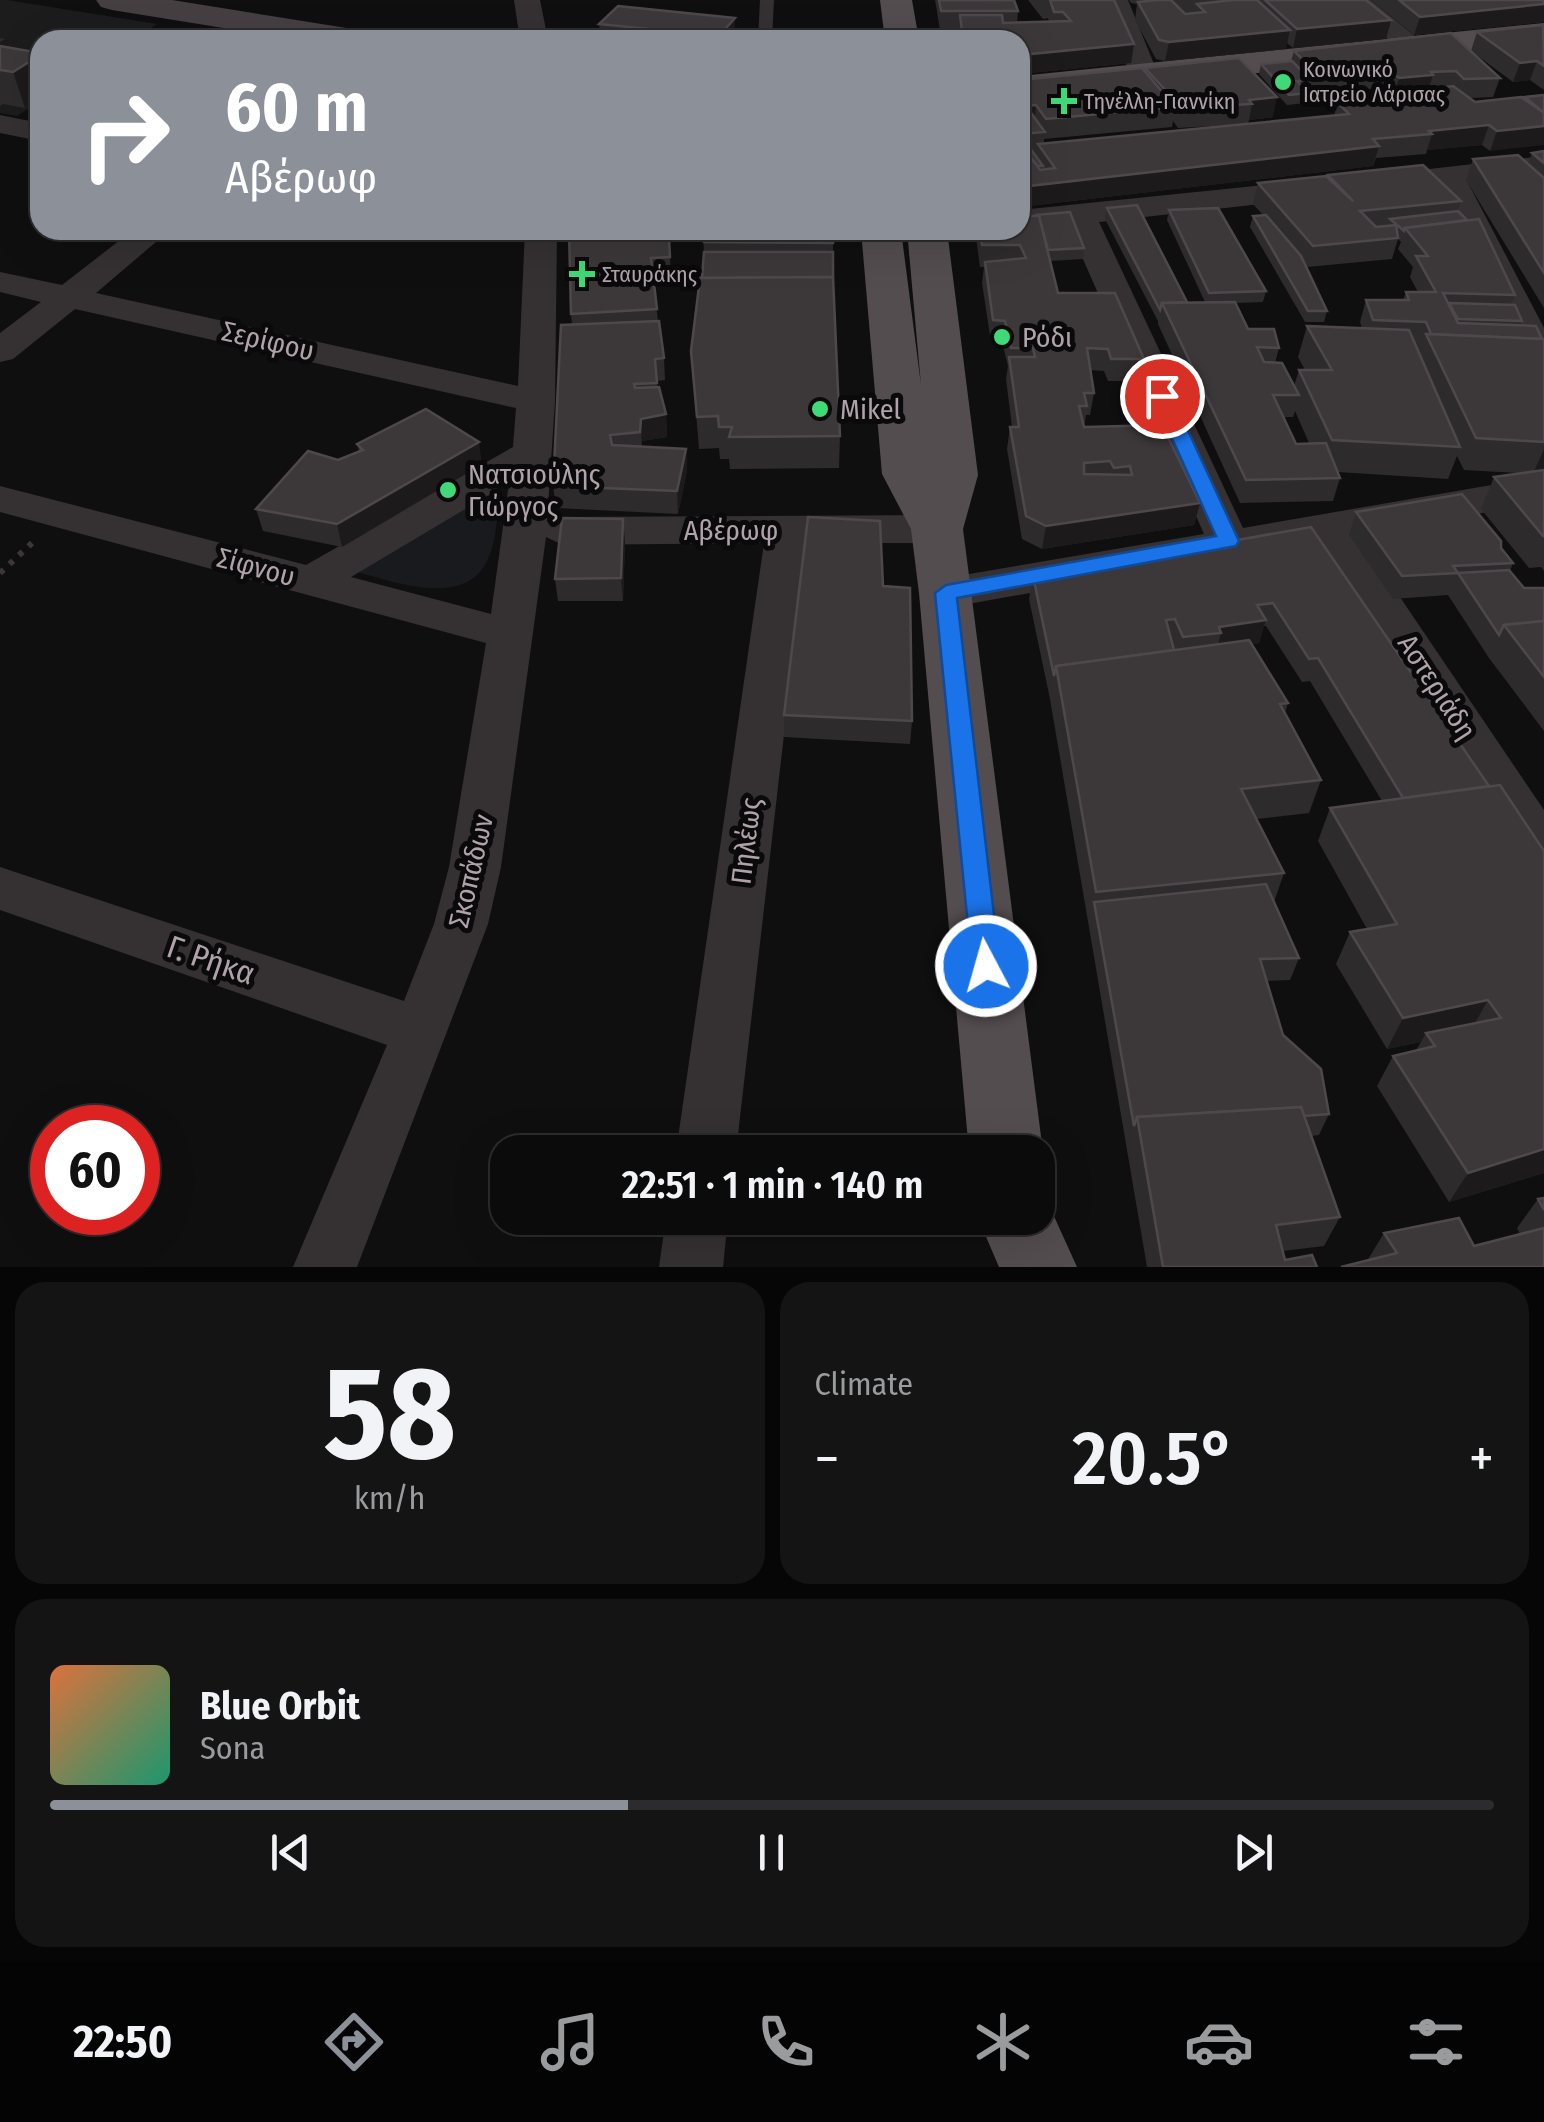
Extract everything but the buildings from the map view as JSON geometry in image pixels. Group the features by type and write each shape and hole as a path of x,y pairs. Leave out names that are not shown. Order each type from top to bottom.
{"main road":[{"path":"112,0 298,30"},
{"path":"896,0 900,30"},
{"path":"1030,86 1544,33"},
{"path":"882,240 907,474 936,529 946,593 1004,1135"},
{"path":"928,240 953,475 936,529"},
{"path":"996,1267 1007,1235"},
{"path":"1022,1235 1038,1267"}],"street":[{"path":"526,0 532,30"},
{"path":"1114,0 1144,74"},
{"path":"1355,0 1413,46"},
{"path":"0,124 30,130"},
{"path":"1030,219 1544,164"},
{"path":"1449,176 1544,363"},
{"path":"1079,214 1228,541"},
{"path":"0,351 141,240"},
{"name":"Σκοπάδων","path":"325,1267 422,1032 461,924 475,867 526,531 536,401 541,240"},
{"name":"Σερίφου","path":"0,282 536,401"},
{"path":"310,582 532,453"},
{"path":"946,593 1544,489"},
{"name":"Σίφνου","path":"0,498 513,635"},
{"name":"Αστεριάδη","path":"1330,524 1544,851"},
{"name":"Αβέρωφ","path":"526,531 936,529"},
{"name":"Πηλέως","path":"708,1135 787,530"},
{"name":"Γ. Ρήκα","path":"0,888 422,1032"},
{"path":"691,1267 695,1235"}],"lane":[{"path":"766,30 767,0"}],"shaded area":[{"path":"0,0 157,24 148,30 30,30 30,108 17,116 0,113"},
{"path":"500,485 493,545 475,577 460,585 425,588 354,571"}],"place":[{"name":"Κοινωνικό Ιατρείο Λάρισας","path":"1283,82"},
{"name":"Τηνέλλη-Γιαννίκη","path":"1064,101"},
{"name":"Σταυράκης","path":"582,274"},
{"name":"Ρόδι","path":"1002,337"},
{"name":"Mikel","path":"820,409"},
{"name":"Νατσιούλης Γιώργος","path":"448,490"}],"route":[{"path":"986,966 946,593 1228,541 1162,396"}]}
